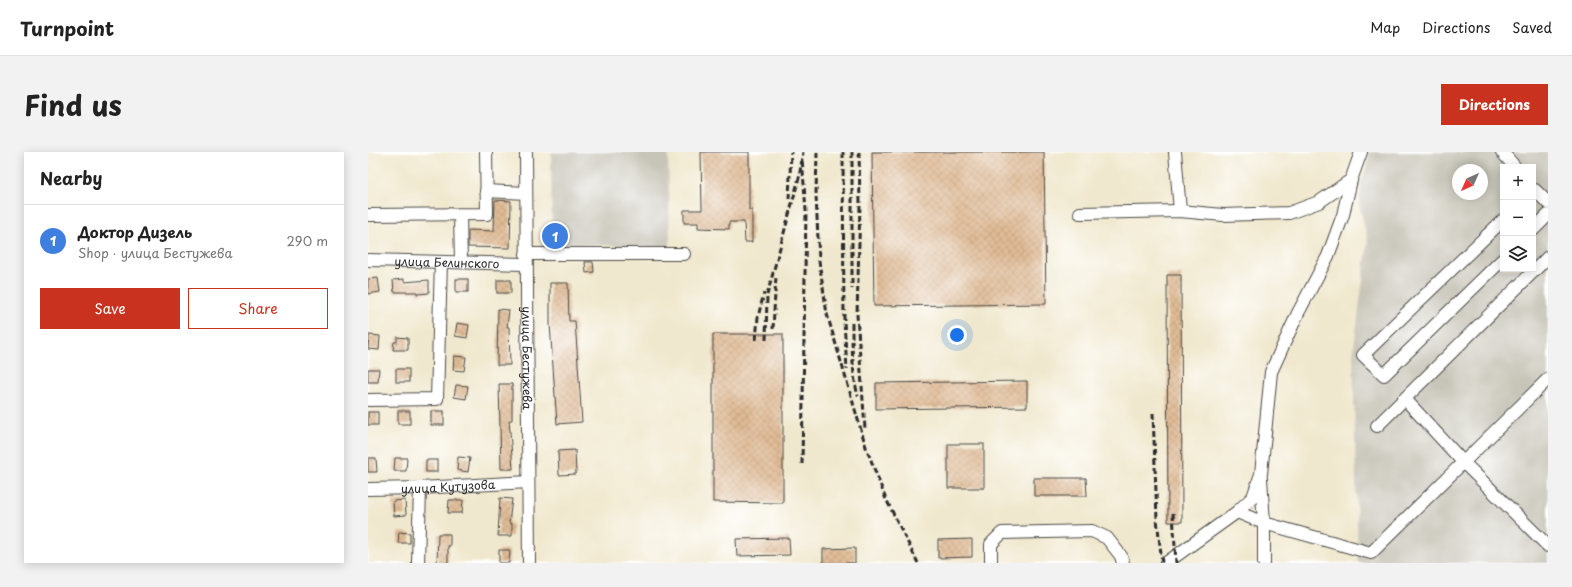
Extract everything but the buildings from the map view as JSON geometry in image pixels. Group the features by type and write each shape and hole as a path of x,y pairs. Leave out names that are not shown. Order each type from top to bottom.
{"street":[{"path":"368,215 487,214 486,152"},
{"name":"улица Бестужева","path":"526,152 529,563"},
{"path":"1175,152 1180,211"},
{"path":"1264,563 1264,523 1261,474 1271,372 1298,313 1328,256 1343,215 1351,180 1361,152"},
{"path":"1502,152 1512,164"},
{"path":"1080,213 1180,211 1223,215 1289,213 1320,202 1351,180"},
{"path":"486,190 526,193"},
{"path":"1536,191 1548,203"},
{"path":"460,215 461,262"},
{"path":"1536,227 1548,215"},
{"path":"1500,223 1363,355 1384,375 1500,262"},
{"name":"улица Белинского","path":"368,260 441,263 684,254"},
{"path":"1377,426 1548,257"},
{"path":"368,400 437,399 441,263"},
{"path":"1236,512 1264,523 1370,553 1548,379"},
{"path":"1405,399 1463,462 1548,546"},
{"path":"1166,563 1236,512 1253,496 1261,474"},
{"name":"улица Кутузова","path":"368,489 420,488 528,482"},
{"path":"418,563 420,488"},
{"path":"991,563 991,544 1002,533 1092,531 1107,538 1121,556 1123,563"}],"shaded area":[{"path":"551,152 668,152 670,248 552,243"},
{"path":"1369,152 1548,152 1548,563 1358,563 1353,355 1368,240 1359,205 1361,184 1368,162"}],"railway":[{"path":"789,199 791,152"},
{"path":"766,340 767,295 799,178 803,152"},
{"path":"817,152 816,195 819,261 827,314 866,447 885,497 918,563"},
{"path":"843,152 844,321 847,369"},
{"path":"852,152 852,289"},
{"path":"859,152 860,205 857,315 865,429"},
{"path":"802,158 806,211 802,464"},
{"path":"773,329 776,276"},
{"path":"756,340 758,317 764,293"},
{"path":"852,323 853,369 858,396"},
{"path":"1153,413 1157,519 1162,563"},
{"path":"1173,513 1176,563"}],"place":[{"name":"Доктор Дизель","path":"555,236"}]}
